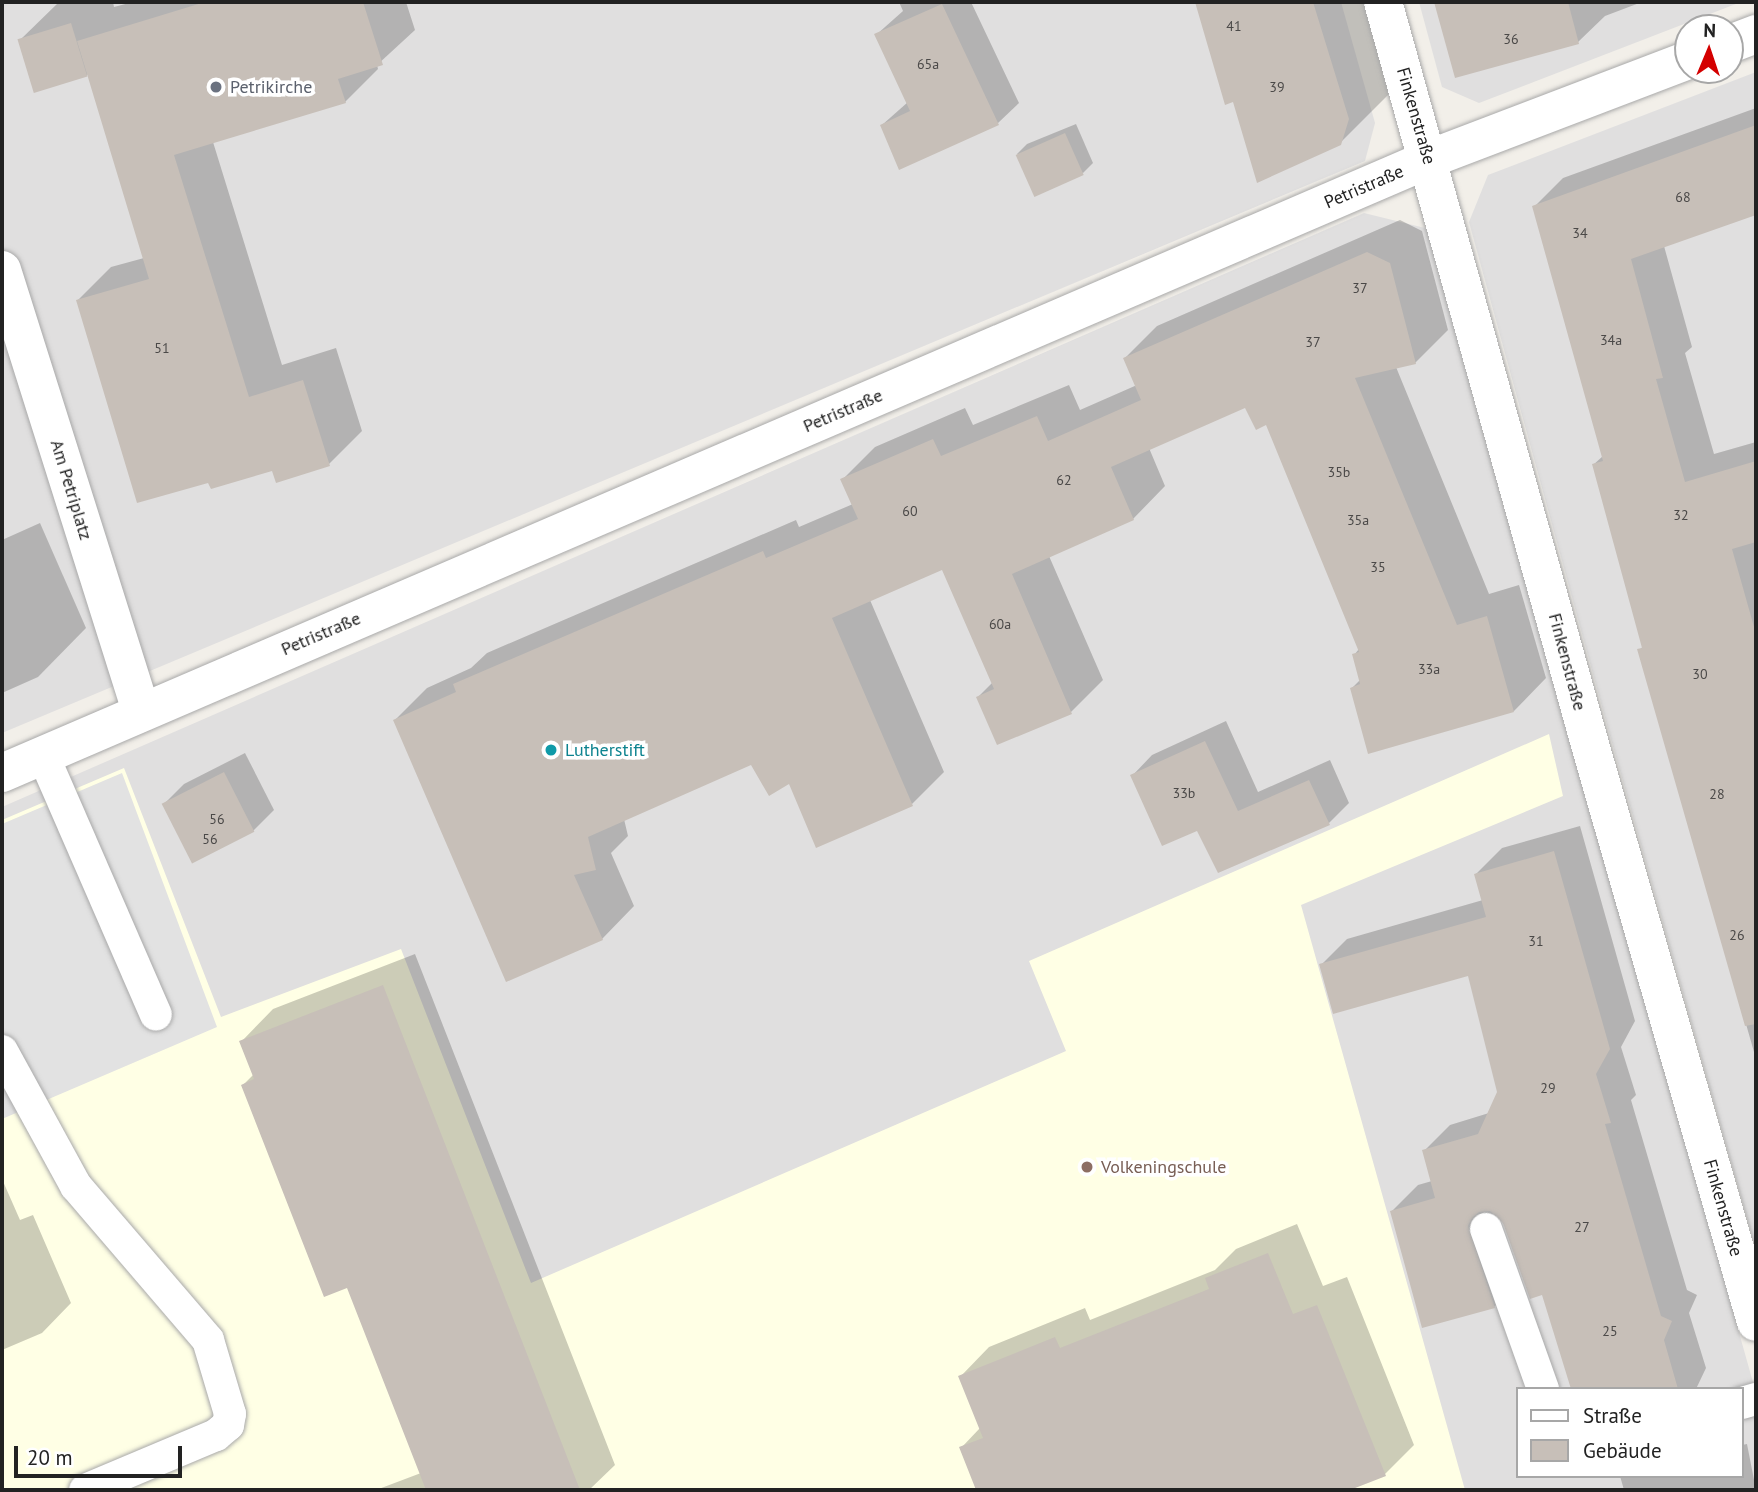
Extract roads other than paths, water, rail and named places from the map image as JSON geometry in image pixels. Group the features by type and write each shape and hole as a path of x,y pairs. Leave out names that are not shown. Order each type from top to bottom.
{"street":[{"name":"Finkenstraße","path":"1383,2 1429,159 1591,748 1756,1322"},
{"name":"Petristraße","path":"2,773 1429,159 1674,65"},
{"name":"Am Petriplatz","path":"2,270 141,711"}],"lane":[{"path":"43,755 156,1015"},
{"path":"2,1051 76,1186 208,1340 230,1414 228,1425 216,1435 85,1490"},
{"path":"1486,1229 1542,1387"}],"place":[{"name":"Petrikirche","path":"216,87"},
{"name":"Lutherstift","path":"551,750"},
{"name":"Volkeningschule","path":"1087,1167"}]}
